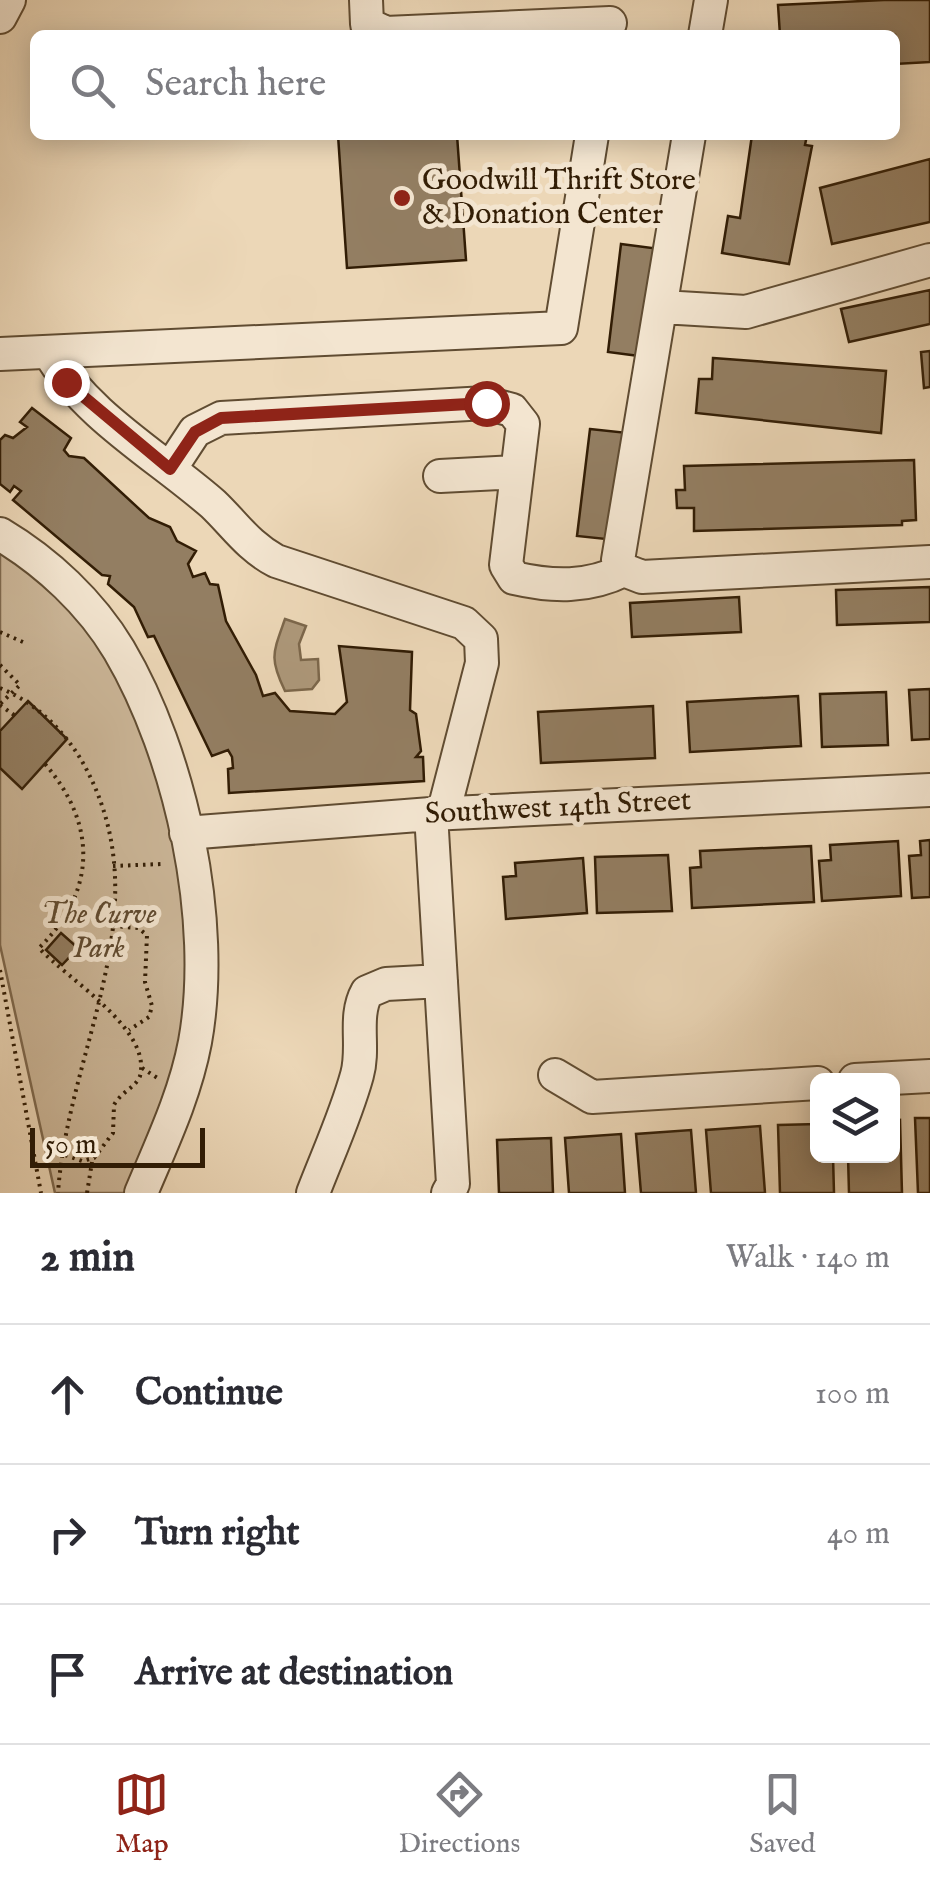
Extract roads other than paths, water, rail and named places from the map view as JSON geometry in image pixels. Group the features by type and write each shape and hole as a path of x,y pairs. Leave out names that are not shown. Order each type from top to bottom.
{"street":[{"path":"0,17 10,0"},
{"path":"366,0 367,24 380,30"},
{"path":"707,30 711,0"},
{"path":"434,30 610,19"},
{"path":"0,354 561,328 591,140"},
{"path":"689,140 618,560 624,570 642,576 930,562"},
{"path":"662,307 746,312 930,260"},
{"path":"48,352 66,382 217,508 252,548 276,560 464,624 481,638 482,664 437,814 441,982 453,1184 448,1193"},
{"path":"170,469 195,432 221,418 486,403 512,410 523,424 506,565 514,578 546,586 598,583 624,570"},
{"path":"440,476 516,472"},
{"path":"0,534 32,553 57,577 94,614 120,652 157,737 186,832 198,902 201,996 181,1096 141,1193"},
{"name":"Southwest 14th Street","path":"186,832 437,814 930,790"},
{"path":"313,1193 356,1076 362,1051 359,1006 367,992 386,984 441,982"},
{"path":"555,1075 592,1097 810,1083"},
{"path":"900,1078 930,1076"}],"place":[{"name":"Goodwill Thrift Store & Donation Center","path":"402,198"}],"park label":[{"name":"The Curve Park","path":"99,932"}]}
